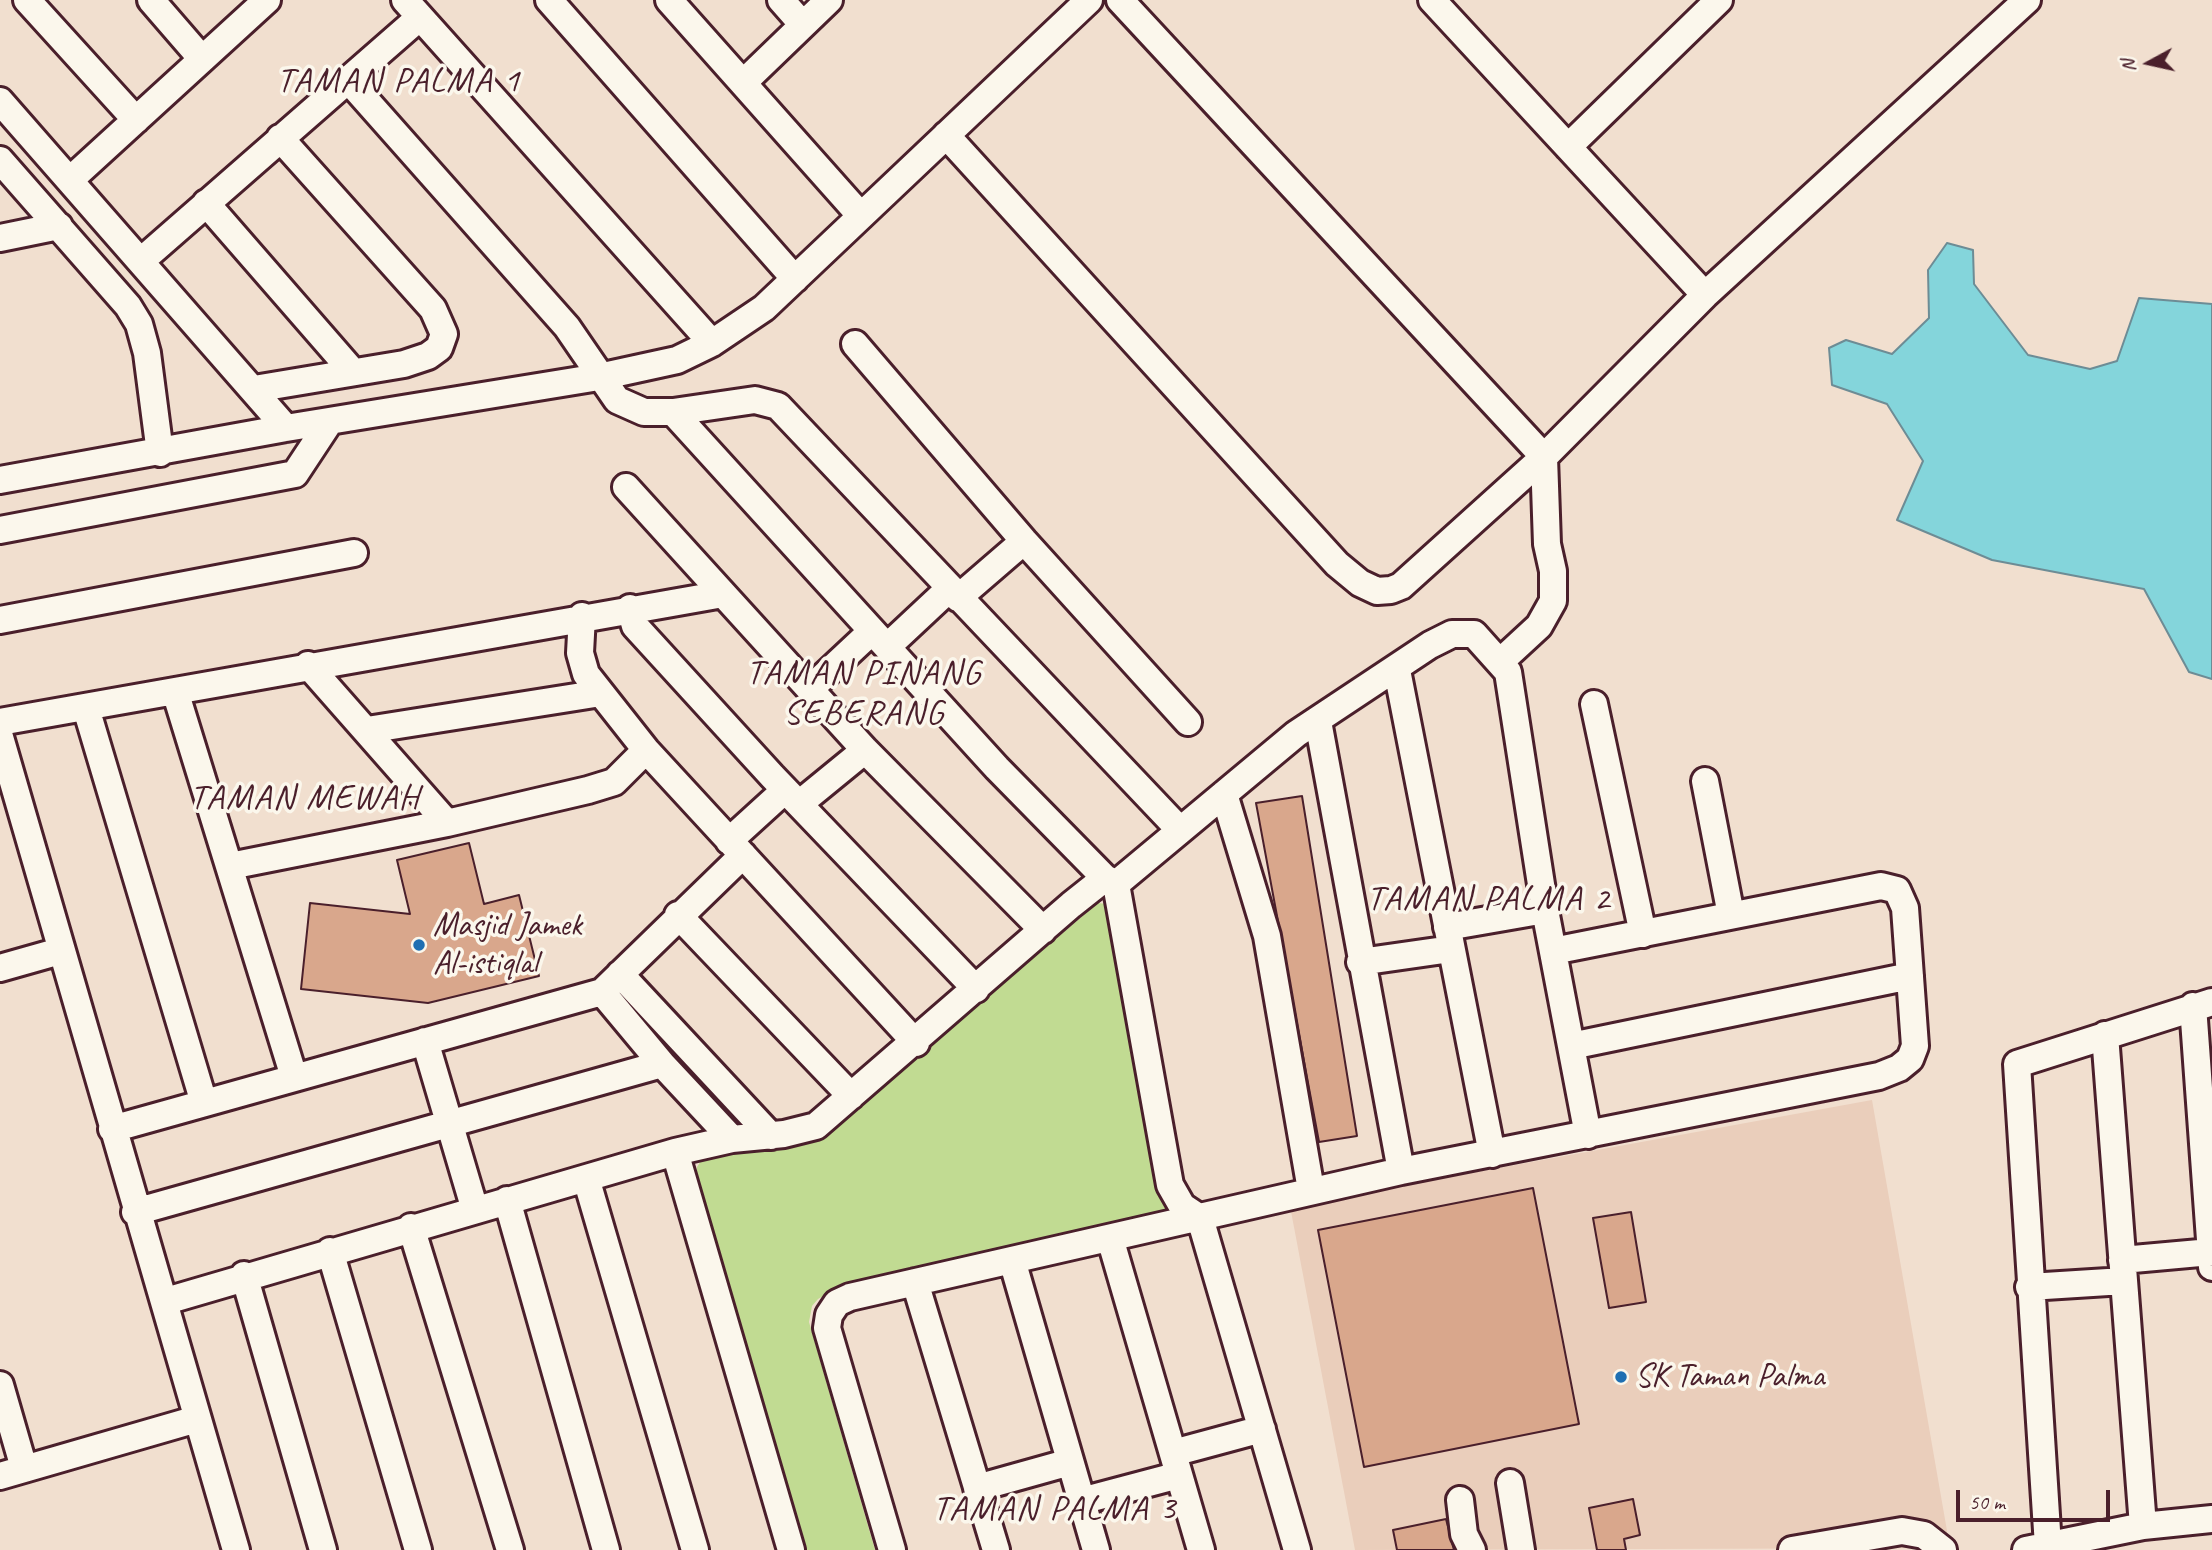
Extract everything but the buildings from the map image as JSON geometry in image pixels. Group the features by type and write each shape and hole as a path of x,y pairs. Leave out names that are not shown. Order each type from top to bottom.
{"street":[{"path":"27,0 136,120"},
{"path":"151,0 202,59"},
{"path":"70,180 267,0"},
{"path":"549,0 795,279"},
{"path":"669,0 861,216"},
{"path":"781,0 803,25"},
{"path":"744,82 829,0"},
{"path":"0,480 286,428 328,424 599,377 677,360 712,343 764,308 1089,0"},
{"path":"1120,0 1544,457 1546,544 1553,571 1553,601 1539,626 1500,662"},
{"path":"1432,0 1705,295"},
{"path":"1568,147 1719,0"},
{"path":"946,135 1337,564 1360,583 1377,591 1401,586 1544,457 1705,295 2027,0"},
{"path":"141,261 349,80 417,7 712,343"},
{"path":"349,80 566,327 617,400 644,412 673,412 755,400 779,405 953,594 1179,829"},
{"path":"0,101 286,428"},
{"path":"254,389 404,364 428,356 439,348 444,334 442,324 433,309 280,138"},
{"path":"0,160 128,306 139,324 148,354 160,453"},
{"path":"206,203 353,372"},
{"path":"0,238 60,226"},
{"path":"855,344 1024,541 1188,722"},
{"path":"673,412 997,768 1111,881 1170,1185 1182,1206 1200,1218 1297,1550"},
{"path":"0,530 295,474 328,424"},
{"path":"626,487 865,750 1043,930"},
{"path":"810,689 880,639 953,594 1024,541"},
{"path":"0,620 354,552"},
{"path":"0,722 582,616 723,594"},
{"path":"631,608 635,625 792,797 976,989"},
{"path":"582,616 582,663 586,674 646,750 915,1043"},
{"path":"166,1301 244,1275 675,1152 732,1139 771,1136 816,1126 1043,930 1179,829 1296,734 1452,634 1474,634 1508,672 1545,910 1588,1135"},
{"path":"308,665 447,823"},
{"path":"1397,670 1492,1154"},
{"path":"175,691 294,1077"},
{"path":"366,730 601,693"},
{"path":"1594,704 1643,934"},
{"path":"86,708 204,1103"},
{"path":"1318,721 1360,962 1401,1171"},
{"path":"0,737 135,1212 166,1301 236,1550"},
{"path":"230,866 447,823 614,782 646,750"},
{"path":"112,1129 425,1041 611,983 678,915 736,848 792,797 865,750"},
{"path":"1705,781 1731,915"},
{"path":"1224,794 1267,936 1311,1190"},
{"path":"892,1550 827,1328 828,1315 838,1303 915,1282 1200,1218 1311,1190 1879,1076 1899,1068 1910,1059 1915,1046 1905,908 1897,890 1881,886 1553,951"},
{"path":"1360,962 1545,910"},
{"path":"678,915 851,1096"},
{"path":"0,968 60,951"},
{"path":"1571,1046 1910,976"},
{"path":"611,983 662,1064 732,1139"},
{"path":"611,983 771,1136"},
{"path":"2029,1287 2123,1270 2211,1259 2203,1004 2017,1064 2039,1548 2143,1527 2212,1520"},
{"path":"2105,1035 2143,1527"},
{"path":"425,1041 475,1210"},
{"path":"135,1212 662,1064"},
{"path":"675,1152 792,1550"},
{"path":"586,1178 695,1550"},
{"path":"507,1200 607,1550"},
{"path":"411,1227 510,1550"},
{"path":"1110,1238 1201,1550"},
{"path":"330,1251 418,1550"},
{"path":"1012,1260 1096,1550"},
{"path":"244,1275 323,1550"},
{"path":"915,1282 996,1550"},
{"path":"0,1385 12,1472 197,1419"},
{"path":"1081,1501 1262,1429"},
{"path":"977,1488 1070,1462"},
{"path":"1510,1483 1521,1550"},
{"path":"1460,1500 1464,1534 1472,1550"},
{"path":"1792,1550 1902,1531 1924,1535 1943,1550"}],"shaded area":[{"name":"SK Taman Palma","path":"1872,1100 1950,1548 1355,1550 1290,1206"}],"green space":[{"path":"1098,903 1107,904 1167,1211 1156,1218 827,1294 818,1299 812,1306 809,1322 875,1550 804,1550 696,1182 697,1167 704,1156 827,1131"}],"water":[{"path":"1947,243 1973,250 1974,284 2028,355 2090,369 2117,361 2139,298 2212,304 2212,679 2189,672 2144,589 1992,560 1897,520 1923,461 1887,404 1832,385 1829,348 1846,340 1892,354 1929,318 1928,270"}],"place":[{"name":"Masjid Jamek Al-istiqlal","path":"419,945"},
{"name":"SK Taman Palma","path":"1621,1377"}],"district":[{"name":"TAMAN PALMA 1","path":"399,82"},
{"name":"TAMAN PINANG SEBERANG","path":"864,694"},
{"name":"TAMAN MEWAH","path":"305,799"},
{"name":"TAMAN PALMA 2","path":"1489,900"},
{"name":"TAMAN PALMA 3","path":"1055,1510"}]}
